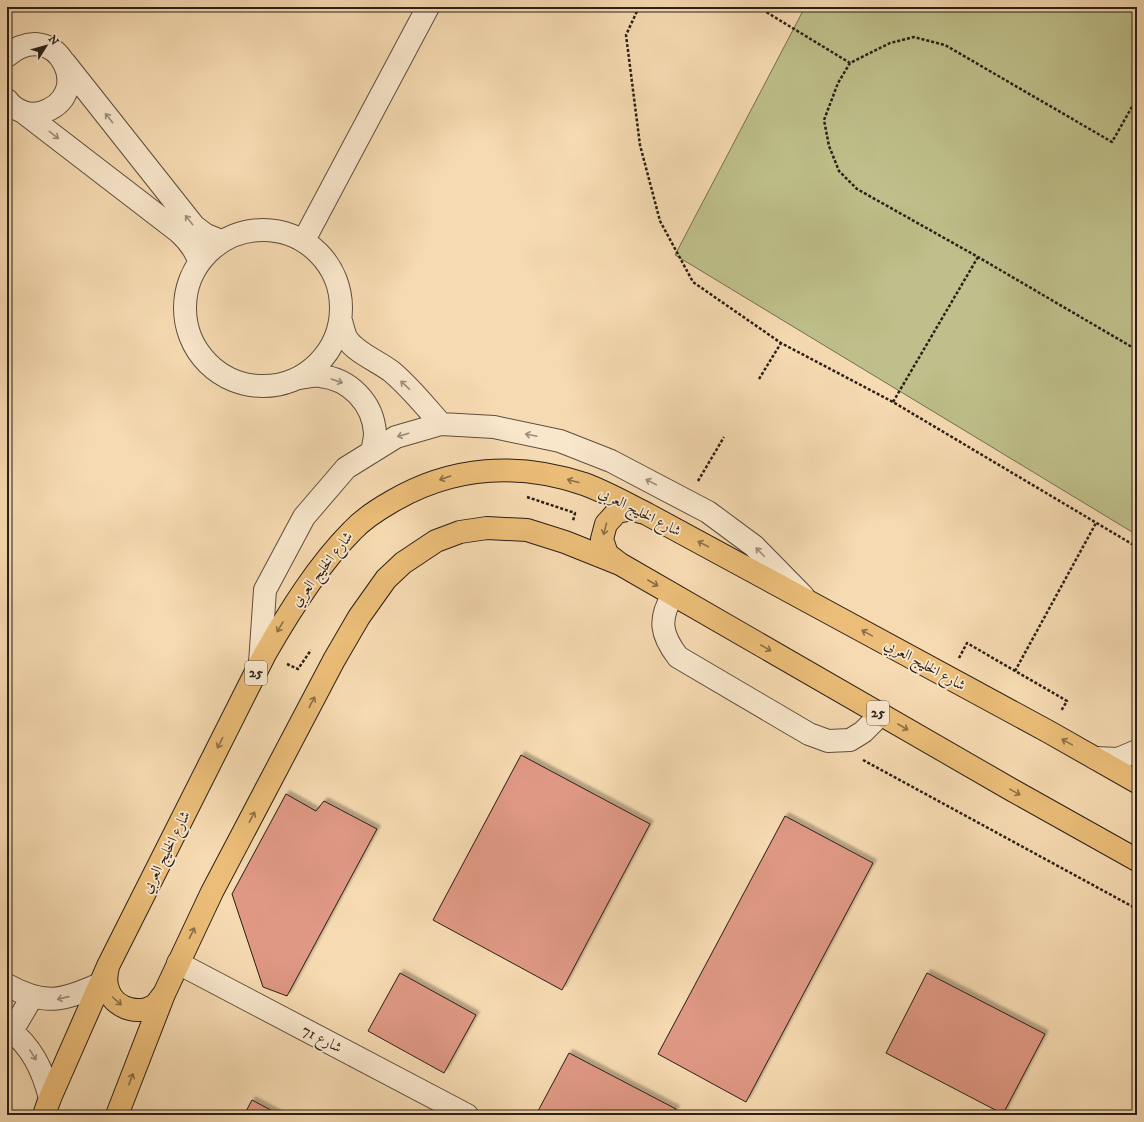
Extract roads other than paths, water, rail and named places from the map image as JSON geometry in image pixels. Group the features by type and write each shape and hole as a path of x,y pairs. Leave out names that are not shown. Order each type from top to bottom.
{"main road":[{"name":"شارع الخليج العربي","path":"47,1107 104,975 263,659 289,612 333,552 353,530 379,509 402,495 451,476 475,472 517,471 545,474 585,484 647,514 949,677 1137,782"},
{"path":"620,564 607,554 602,539 606,524 617,512 632,509 647,514"},
{"name":"25","path":"117,1115 164,994 212,892 334,660 359,617 386,579 403,563 425,547 460,532 487,528 527,530 566,542 620,564 1137,860"},
{"path":"104,975 109,992 117,1003 129,1009 142,1010 155,1004 164,994"}],"street":[{"path":"304,240 428,7"},
{"path":"7,56 18,48 31,44 44,46 56,53 194,226 206,235 221,241"},
{"path":"15,106 36,114 49,110 60,102 67,90 68,76 65,63"},
{"path":"15,106 190,241 200,261"},
{"path":"372,452 375,434 370,409 358,393 342,381 320,375 299,378 277,386 253,386 232,380 212,368 197,351 188,329 184,306 188,282 200,261 209,250 221,241 241,232 262,229 284,232 304,240 322,255 335,275 341,298 341,321 346,338 355,348 392,372 418,396 441,424"},
{"path":"299,378 319,364 333,344 341,321"},
{"path":"263,659 265,590 304,517 346,468 396,437 441,424 494,427 560,441 611,461 708,512 754,546 806,600"},
{"path":"673,595 666,606 663,620 664,634 669,646 678,657 809,734 828,741 850,740 863,732 880,714"},
{"path":"1095,758 1118,759 1137,751"},
{"name":"شارع 71","path":"178,963 467,1115"},
{"path":"7,985 32,997 58,999 78,994 104,975"},
{"path":"32,997 10,1029 21,1038 37,1061 45,1080 47,1107"}]}
